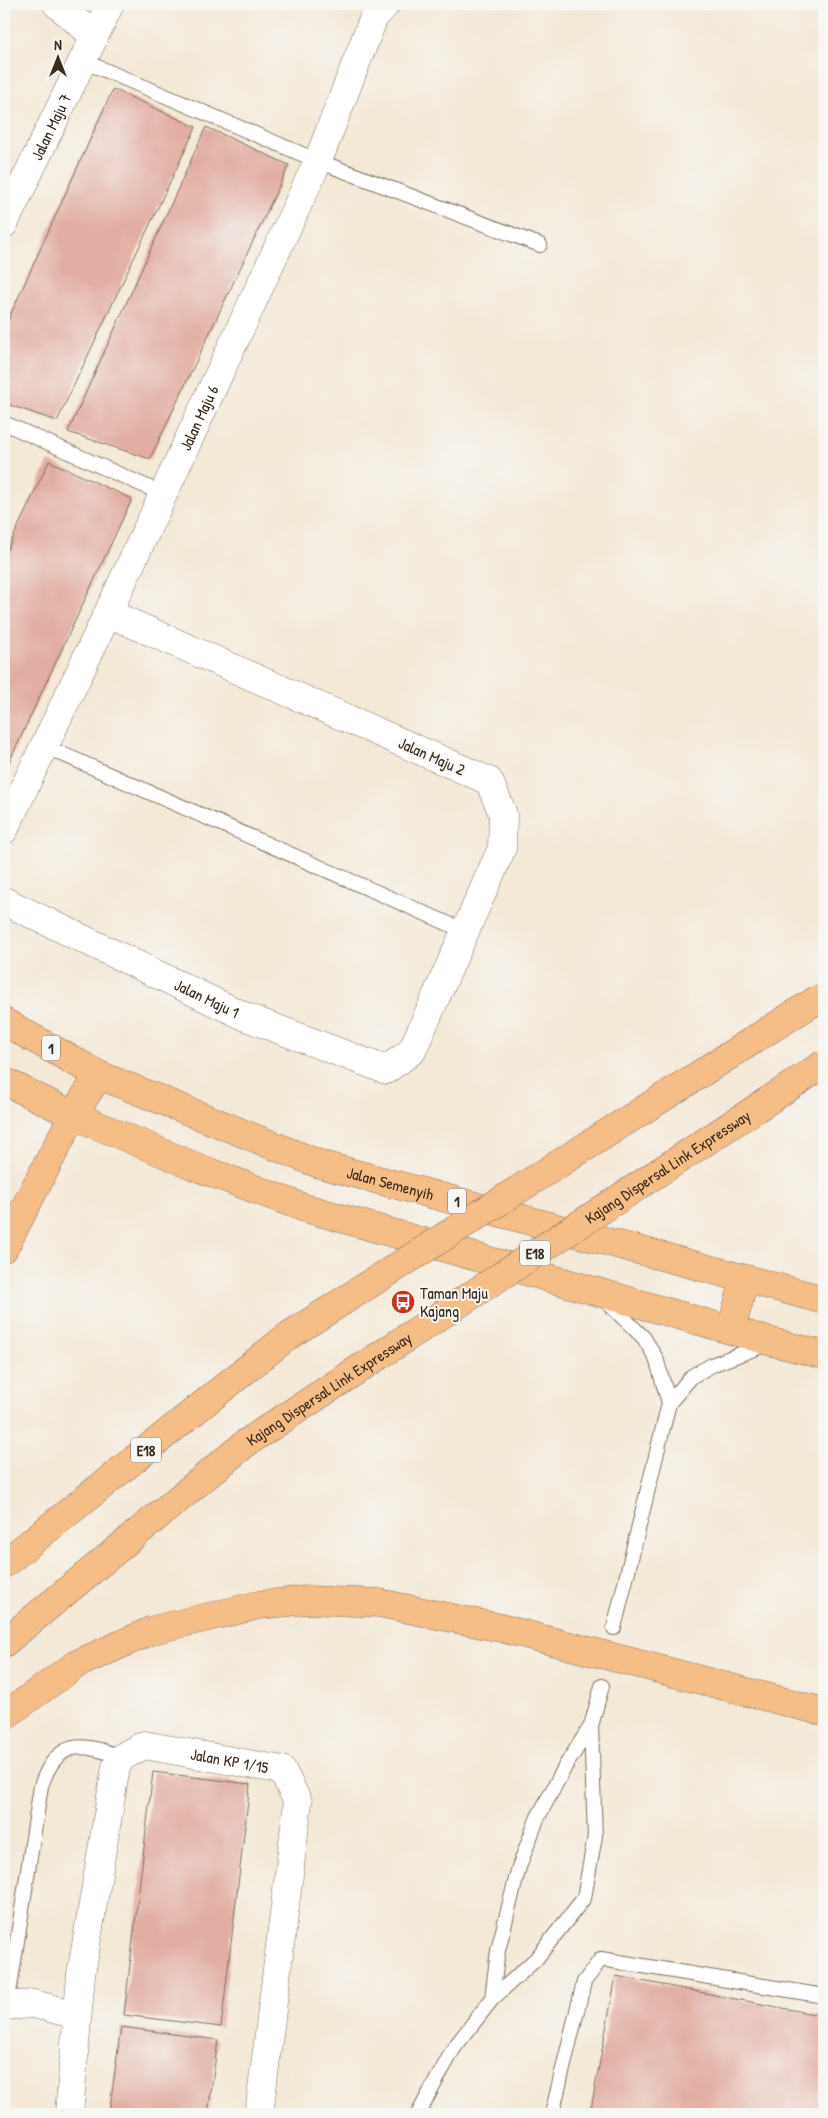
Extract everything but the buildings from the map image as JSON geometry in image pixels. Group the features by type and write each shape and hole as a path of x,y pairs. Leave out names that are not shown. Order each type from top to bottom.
{"main road":[{"name":"E18","path":"4,1564 288,1336 821,997"},
{"name":"Jalan Semenyih","path":"4,1022 99,1074 319,1164 824,1300"},
{"name":"Kajang Dispersal Link Expressway","path":"4,1642 246,1443 824,1064"},
{"path":"4,1239 73,1115 99,1074"},
{"path":"4,1081 73,1115 194,1166 302,1207 772,1342 824,1355"},
{"path":"731,1330 745,1279"},
{"path":"4,1716 77,1664 153,1630 259,1605 308,1600 379,1603 501,1628 824,1712"}],"street":[{"path":"57,4 94,36"},
{"name":"Jalan Maju 7","path":"4,224 81,60 110,4"},
{"name":"Jalan Maju 6","path":"4,830 108,613 318,161 374,17 386,4"},
{"name":"Jalan Maju 2","path":"108,613 490,781 503,814 502,848 412,1051"},
{"name":"Jalan Maju 1","path":"4,900 246,1017 386,1070 412,1051"},
{"name":"Jalan KP 1/15","path":"122,1757 144,1745 282,1770 298,1802 259,2114"},
{"path":"69,2114 81,1975 116,1767 122,1757"},
{"path":"5,2006 34,2004 77,2015"}],"lane":[{"path":"81,60 318,161 540,245"},
{"path":"4,423 163,494"},
{"path":"44,746 465,931"},
{"path":"596,1292 644,1338 656,1358 669,1403"},
{"path":"614,1628 669,1403 692,1376 714,1364 772,1342"},
{"path":"492,1999 498,1950 519,1867 538,1819 566,1765 591,1726 602,1686"},
{"path":"418,2114 454,2048 492,1999 536,1959 584,1898 595,1836 591,1726"},
{"path":"5,2006 41,1786 48,1765 70,1747 94,1747 122,1757"},
{"path":"552,2114 584,1982 601,1959 824,1996"}],"place":[{"name":"Taman Maju Kajang","path":"403,1302"}]}
